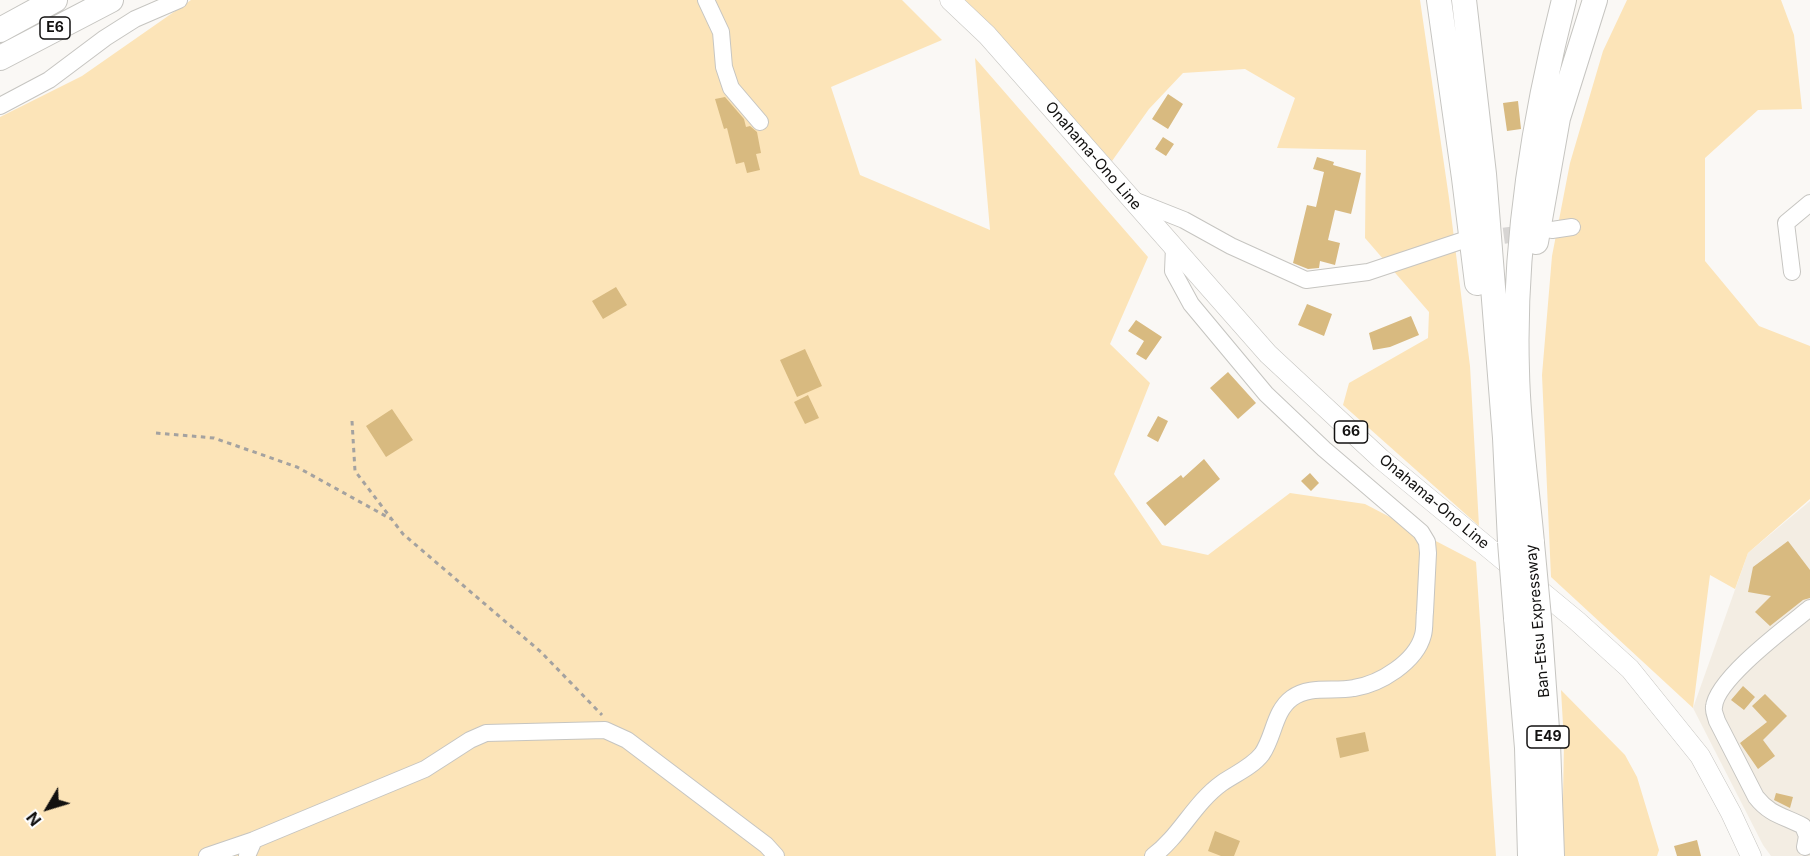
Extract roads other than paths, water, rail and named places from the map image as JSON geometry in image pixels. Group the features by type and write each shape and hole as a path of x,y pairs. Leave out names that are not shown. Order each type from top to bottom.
{"highway":[{"name":"E6","path":"0,30 55,0"},
{"name":"E6","path":"0,58 111,0"},
{"path":"1439,0 1464,178 1496,442 1507,505"},
{"path":"1464,0 1484,174 1505,438 1507,505"},
{"path":"1528,493 1520,438 1516,369 1521,249 1527,173 1545,74 1564,0"},
{"path":"1528,493 1526,368 1534,252 1558,118 1595,0"},
{"name":"Ban-Etsu Expressway","path":"1528,493 1521,543 1527,618 1530,856"},
{"name":"Ban-Etsu Expressway","path":"1507,505 1521,543"},
{"name":"Ban-Etsu Expressway","path":"1527,618 1548,743 1552,856"}],"main road":[{"name":"Onahama-Ono Line","path":"950,0 987,35 1268,354 1381,459 1577,621 1630,669 1700,756 1751,856"}],"street":[{"path":"0,106 49,80 105,38 135,20 178,0"},
{"path":"706,0 721,32 724,67 731,88 760,122"},
{"path":"1131,198 1184,220 1230,246 1306,280 1368,272 1461,241"},
{"path":"1792,272 1786,223 1810,203"},
{"path":"1552,230 1572,227"},
{"path":"1153,856 1165,847 1197,806 1220,784 1250,766 1261,755 1280,712 1291,699 1308,690 1355,688 1377,681 1401,666 1424,635 1428,553 1427,542 1420,532 1324,449 1266,394 1191,304 1173,271 1174,248"},
{"path":"1804,851 1807,836 1803,826 1764,807 1756,797 1717,721 1713,707 1718,694 1746,661 1810,608"},
{"path":"207,856 254,840 425,769 470,740 486,733 605,730 627,740 766,845 776,856"},
{"path":"247,856 254,840"}],"tunnel":[{"path":"1480,239 1532,232"}]}
